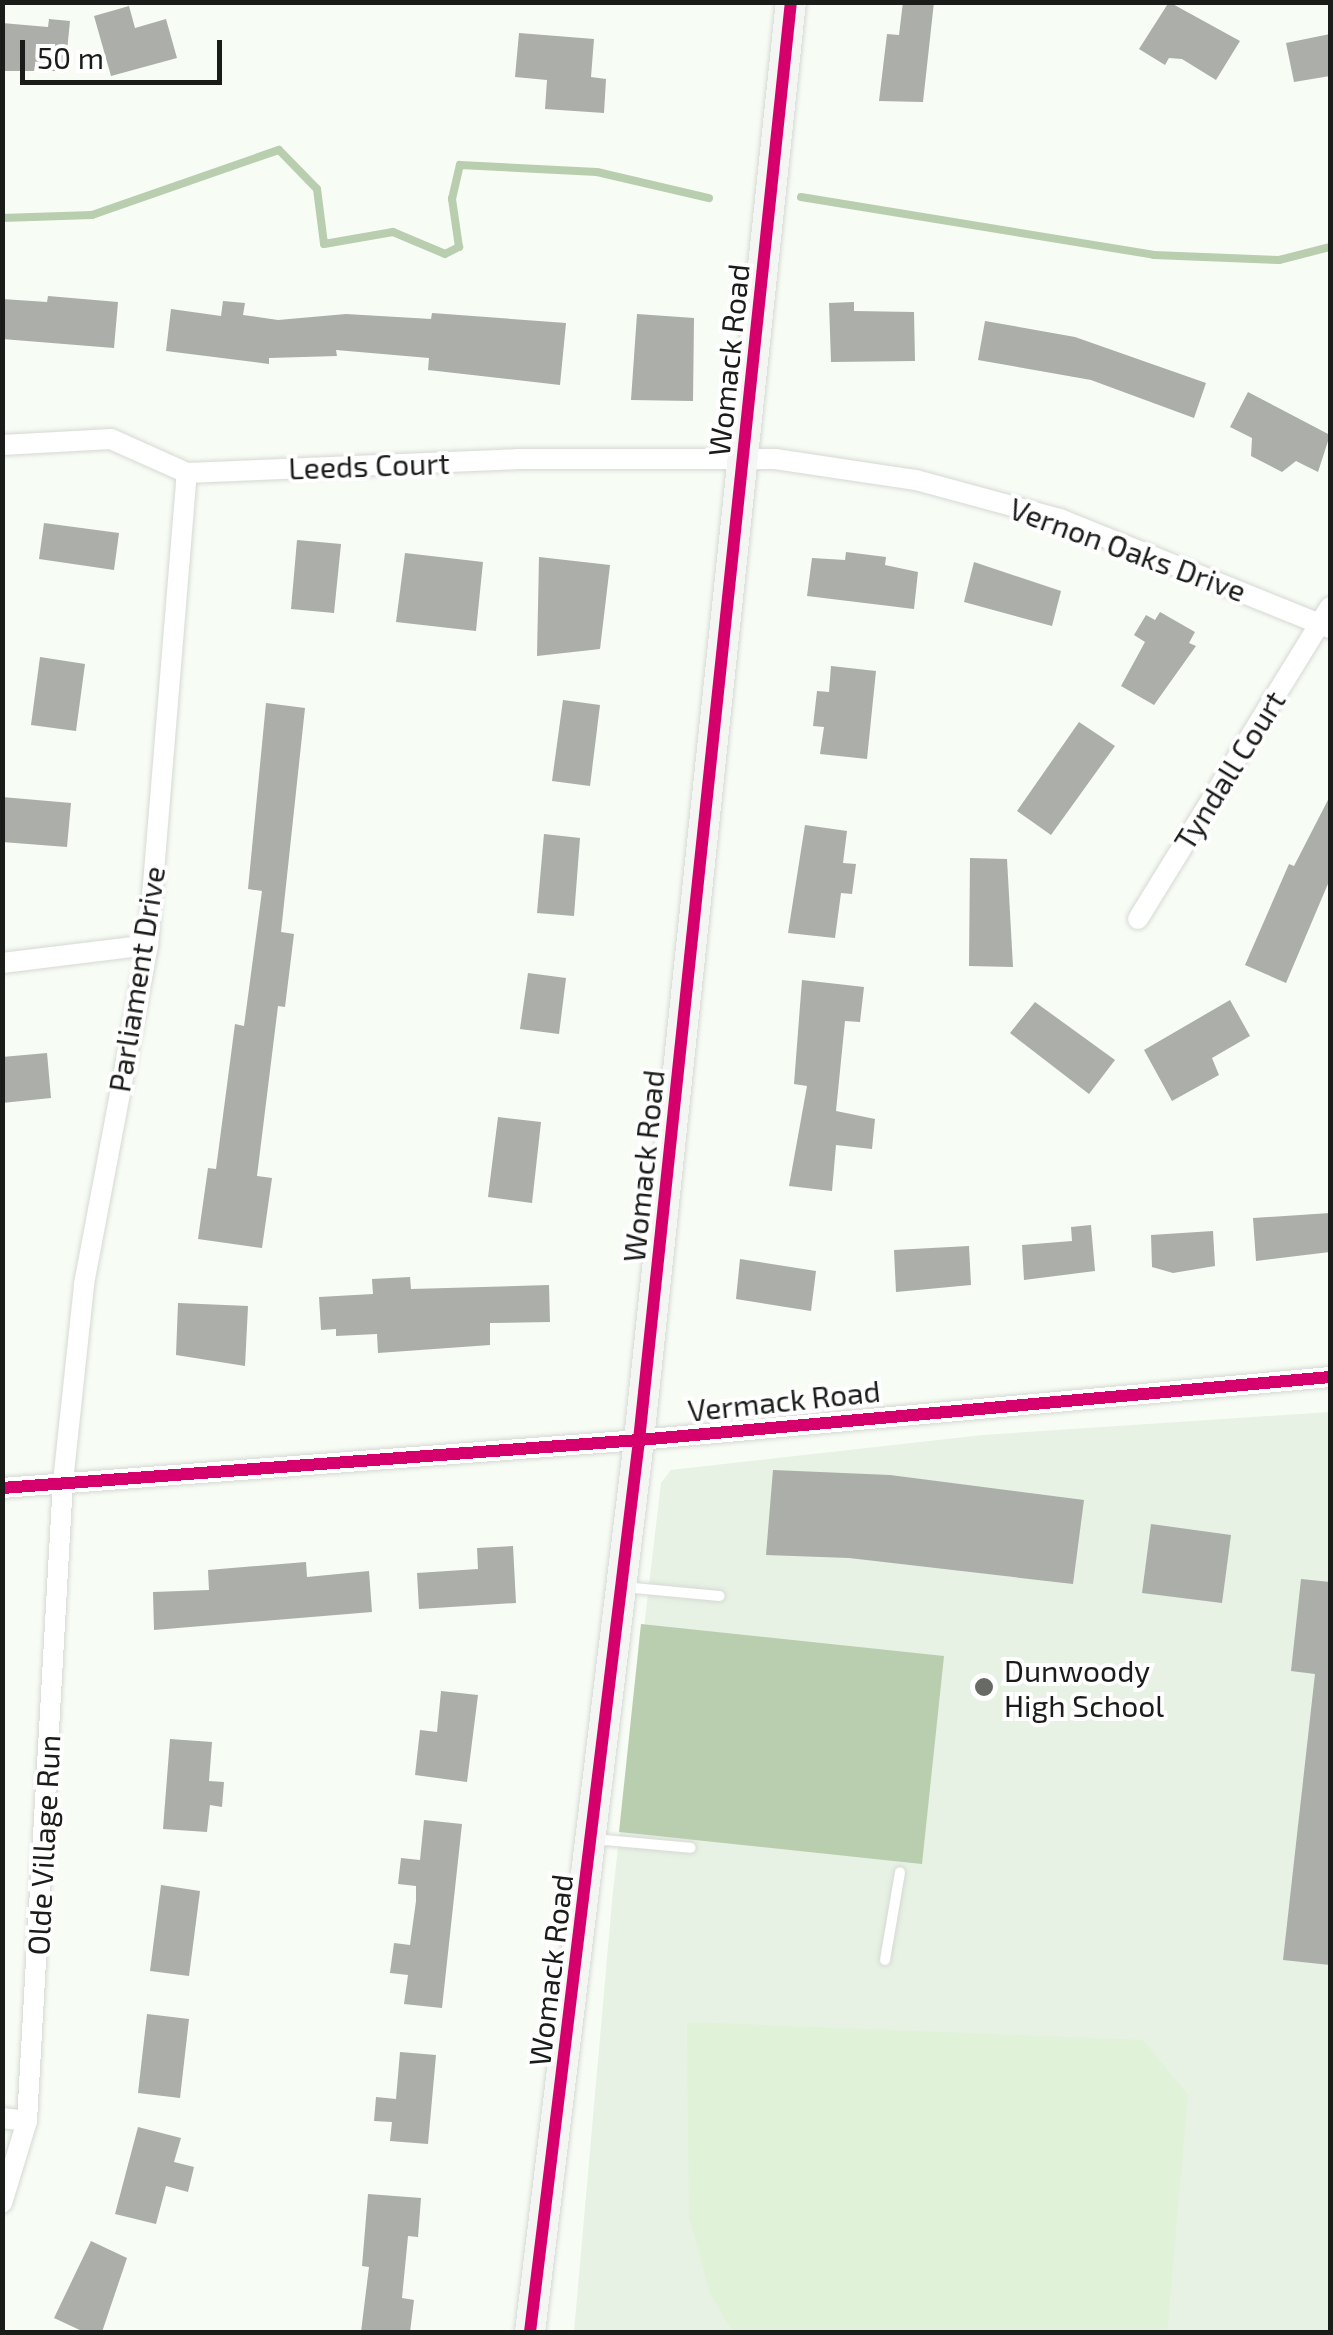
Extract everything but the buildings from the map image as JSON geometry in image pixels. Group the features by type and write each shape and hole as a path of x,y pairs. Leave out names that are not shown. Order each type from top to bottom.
{"street":[{"name":"Womack Road","path":"530,2332 639,1440 791,2"},
{"name":"Leeds Court","path":"2,445 111,440 187,473 743,456"},
{"name":"Vernon Oaks Drive","path":"743,456 916,480 1060,518 1328,619"},
{"name":"Parliament Drive","path":"63,1482 84,1284 148,945 187,473"},
{"name":"Tyndall Court","path":"1138,919 1328,619"},
{"path":"2,963 148,945"},
{"name":"Vermack Road","path":"2,1488 639,1440 1330,1377"},
{"name":"Olde Village Run","path":"2,2203 27,2121 63,1482"},
{"path":"2,2118 27,2121"}],"lane":[{"path":"622,1587 720,1596"},
{"path":"592,1839 691,1848"},
{"path":"885,1960 900,1872"}],"shaded area":[{"name":"Dunwoody High School","path":"1330,1412 1330,2332 574,2332 613,1891 661,1483 671,1470 983,1435"},
{"path":"641,1624 944,1656 922,1864 619,1832"},
{"path":"687,2022 1143,2040 1188,2095 1167,2332 733,2332 710,2293 689,2216"}],"waterway":[{"path":"2,218 92,215 279,150 317,189 324,244 393,232 445,254 459,247 452,199 460,165 597,172 709,198"},
{"path":"801,197 1154,255 1279,260 1330,247"}],"cycle path":[{"path":"530,2332 639,1440 791,2"},
{"path":"2,1488 639,1440 1330,1377"}],"place":[{"name":"Dunwoody High School","path":"984,1687"}]}
